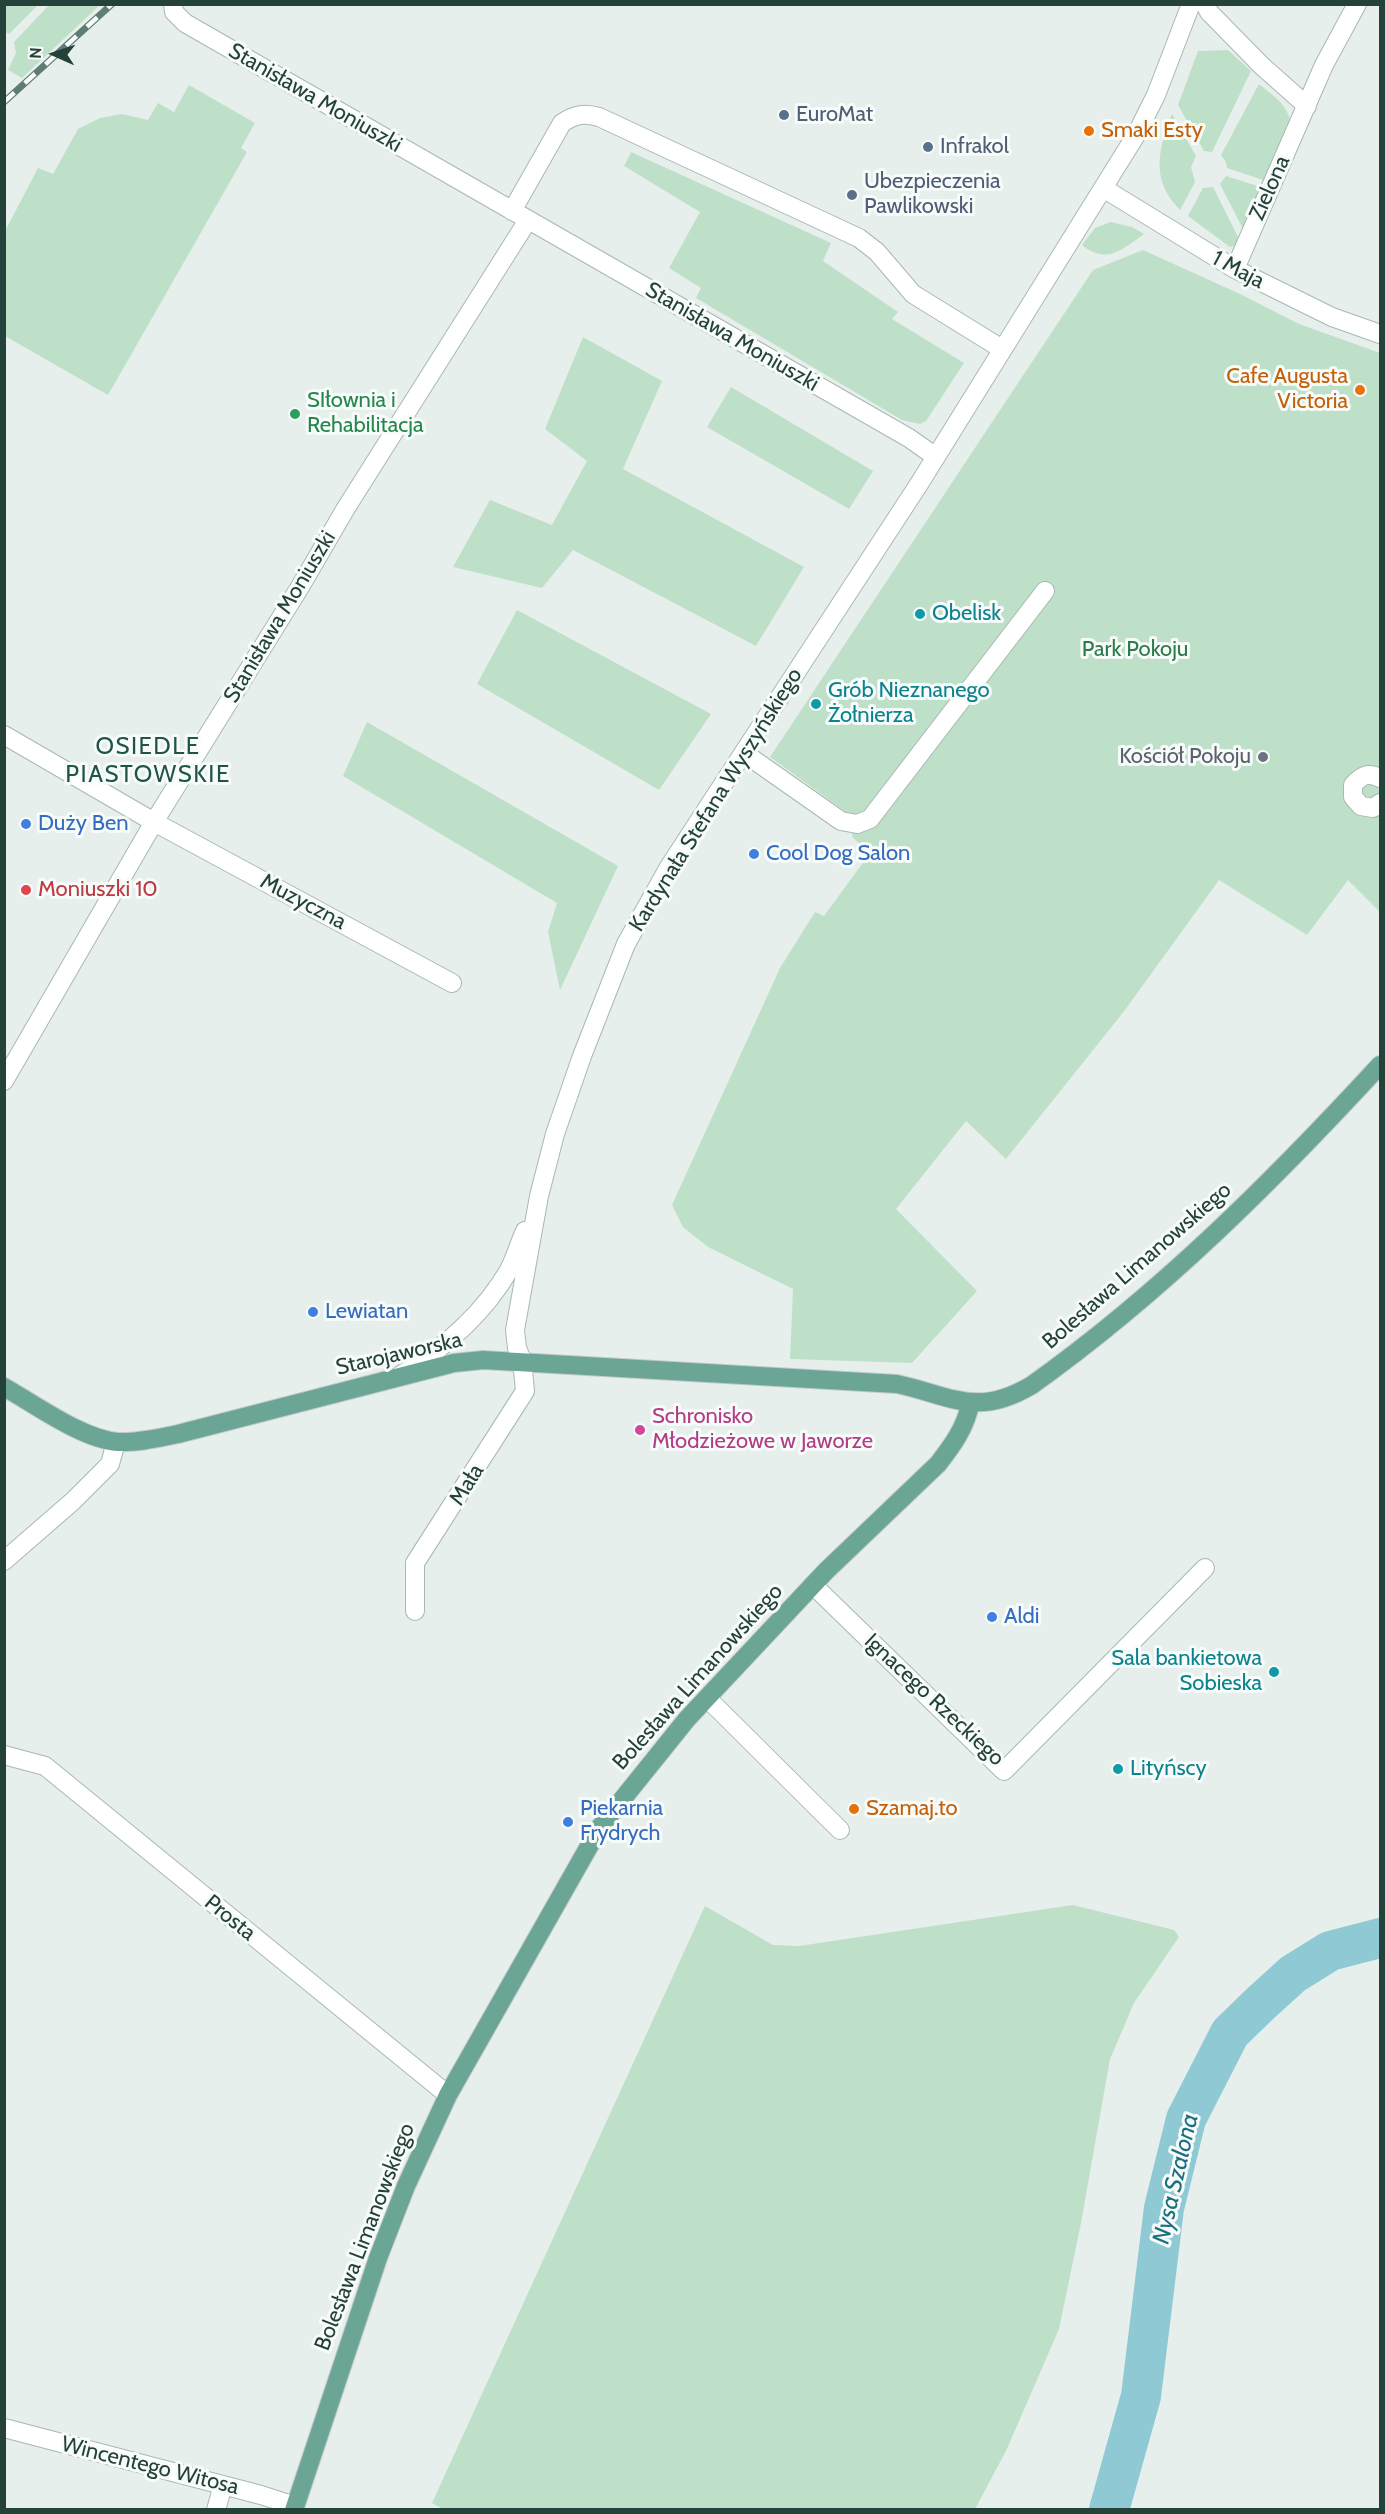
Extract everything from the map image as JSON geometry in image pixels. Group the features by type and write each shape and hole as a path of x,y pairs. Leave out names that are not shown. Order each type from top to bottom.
{"main road":[{"name":"Bolesława Limanowskiego","path":"294,2508 378,2258 406,2186 448,2095 600,1827 665,1745 707,1698 813,1585 938,1464 952,1446 968,1415 970,1404 990,1402 1021,1392 1120,1317 1224,1225 1305,1146 1380,1065"},
{"name":"Starojaworska","path":"4,1387 75,1427 94,1436 116,1442 145,1441 178,1434 396,1377 454,1363 483,1359 897,1384 970,1404"}],"street":[{"name":"Stanisława Moniuszki","path":"173,4 174,12 185,23 909,438 936,457"},
{"name":"Kardynała Stefana Wyszyńskiego","path":"522,1360 517,1348 515,1330 539,1196 572,1083 627,944 669,867 936,457 1136,135 1156,95 1191,4"},
{"path":"1205,4 1209,12 1262,66 1307,106"},
{"name":"Zielona","path":"1235,269 1324,65 1357,4"},
{"path":"520,215 562,123 574,115 585,113 599,117 859,238 877,252 913,294 1002,350"},
{"name":"1 Maja","path":"1103,188 1235,269 1332,317 1380,334"},
{"name":"Stanisława Moniuszki","path":"4,1081 154,822 300,587 520,215"},
{"path":"744,753 841,821 856,824 870,819 1045,591"},
{"name":"Muzyczna","path":"4,735 154,822 452,983"},
{"path":"1380,778 1372,774 1360,776 1353,785 1353,797 1361,806 1373,808 1380,803"},
{"path":"396,1377 451,1340 489,1299 509,1269 539,1196"},
{"name":"Mała","path":"415,1611 415,1563 525,1391 522,1360"},
{"path":"4,1561 73,1501 110,1464 116,1442"},
{"name":"Ignacego Rzeckiego","path":"813,1585 1004,1771 1206,1568"},
{"path":"707,1698 840,1830"},
{"name":"Prosta","path":"13,1757 45,1766 448,2095"},
{"name":"Wincentego Witosa","path":"4,2428 223,2485 294,2508"},
{"path":"216,2510 223,2485"}],"green space":[{"path":"50,4 100,5 22,78 8,70 16,53 14,42"},
{"path":"4,5 38,5 9,34 5,32"},
{"path":"1228,50 1251,71 1212,152 1204,151 1178,105 1198,51"},
{"path":"1259,84 1282,104 1290,120 1266,181 1227,168 1221,155"},
{"path":"189,85 255,123 241,148 247,152 108,395 5,336 5,231 38,168 53,174 78,129 100,118 122,114 148,120 158,103 174,112"},
{"path":"1172,114 1196,156 1191,167 1195,182 1180,210 1170,199 1164,187 1159,164 1163,140"},
{"path":"631,152 831,243 823,261 898,312 892,319 964,363 926,421 920,424 902,420 696,298 701,288 669,268 700,212 624,166"},
{"path":"1226,176 1264,188 1245,233 1220,184"},
{"path":"1213,187 1238,237 1235,246 1230,247 1188,216 1203,188"},
{"path":"1111,222 1132,227 1144,234 1121,250 1107,255 1091,251 1082,245 1095,228"},
{"name":"Park Pokoju","path":"1143,250 1240,294 1299,324 1380,353 1380,912 1348,880 1307,935 1219,880 1125,1010 1006,1159 966,1121 896,1209 977,1291 912,1363 790,1359 793,1289 708,1247 683,1227 672,1205 780,968 815,912 824,916 870,853 853,838 846,812 770,757 1093,270"},
{"path":"583,337 662,381 623,469 804,567 756,646 573,550 542,588 453,567 490,500 552,525 587,461 545,429"},
{"path":"731,387 873,471 849,509 707,427"},
{"path":"517,610 711,714 659,790 477,684"},
{"path":"367,722 618,866 560,990 548,932 557,903 343,776"},
{"path":"1073,1905 1174,1930 1179,1937 1134,2003 1110,2059 1081,2223 1059,2329 1006,2451 975,2509 445,2510 432,2503 705,1906 773,1945 799,1946"}],"waterway":[{"name":"Nysa Szalona","path":"1109,2510 1141,2396 1164,2208 1186,2119 1230,2033 1261,2003 1293,1974 1330,1951 1380,1938"}],"railway":[{"path":"4,102 112,4"}],"place":[{"name":"EuroMat","path":"784,115"},
{"name":"Smaki Esty","path":"1089,131"},
{"name":"Infrakol","path":"928,147"},
{"name":"Ubezpieczenia Pawlikowski","path":"852,195"},
{"name":"Cafe Augusta Victoria","path":"1360,390"},
{"name":"SIłownia i Rehabilitacja","path":"295,414"},
{"name":"Obelisk","path":"920,614"},
{"name":"Grób Nieznanego Żołnierza","path":"816,704"},
{"name":"Kościół Pokoju","path":"1263,757"},
{"name":"Duży Ben","path":"26,824"},
{"name":"Cool Dog Salon","path":"754,854"},
{"name":"Moniuszki 10","path":"26,890"},
{"name":"Lewiatan","path":"313,1312"},
{"name":"Schronisko Młodzieżowe w Jaworze","path":"640,1430"},
{"name":"Aldi","path":"992,1617"},
{"name":"Sala bankietowa Sobieska","path":"1274,1672"},
{"name":"Lityńscy","path":"1118,1769"},
{"name":"Szamaj.to","path":"854,1809"},
{"name":"Piekarnia Frydrych","path":"568,1822"}],"district":[{"name":"OSIEDLE PIASTOWSKIE","path":"148,761"}]}
